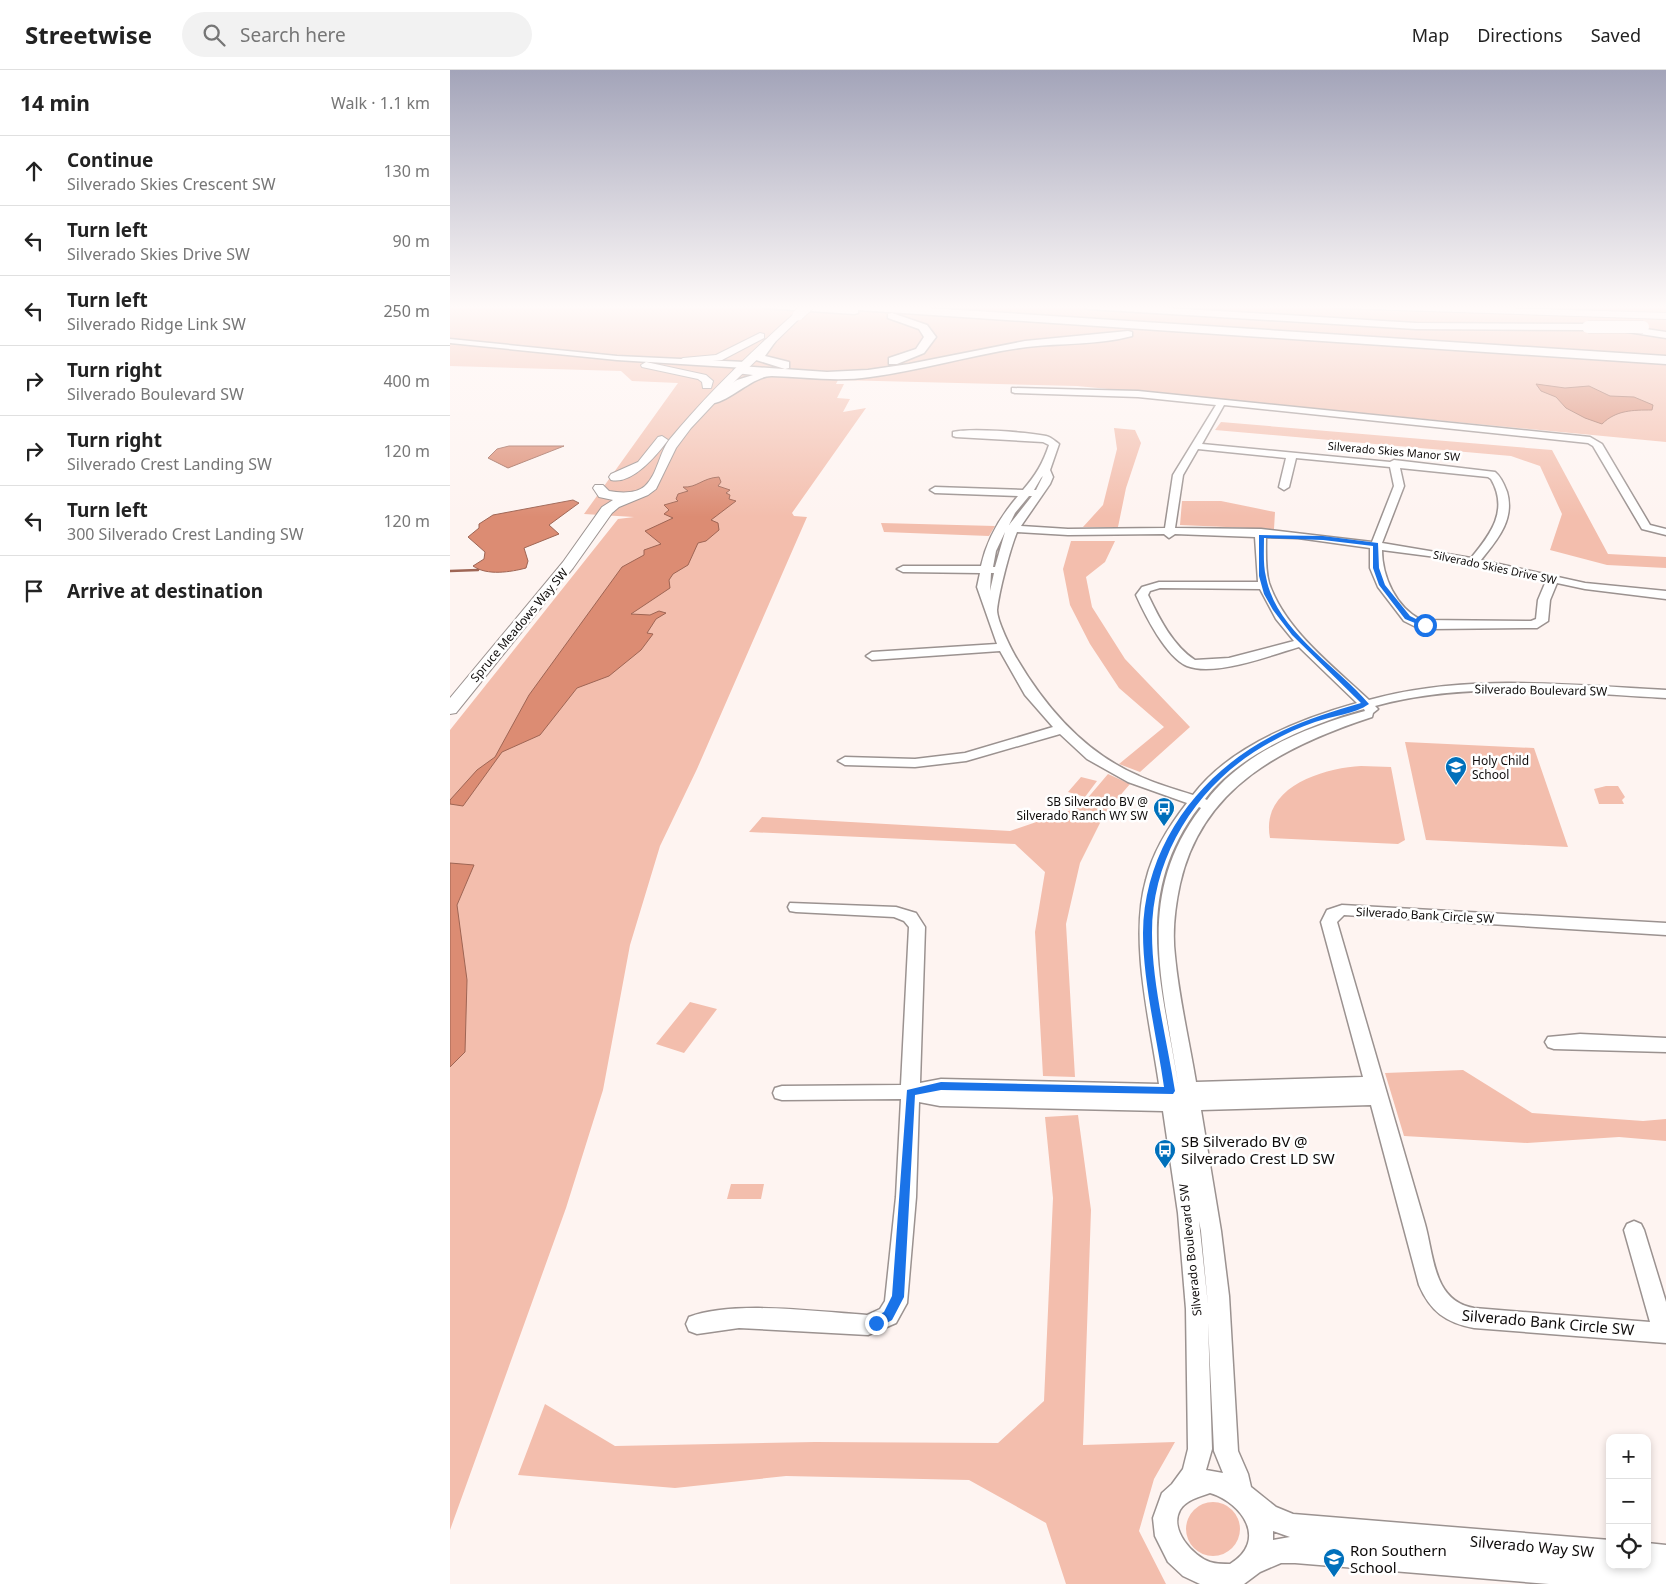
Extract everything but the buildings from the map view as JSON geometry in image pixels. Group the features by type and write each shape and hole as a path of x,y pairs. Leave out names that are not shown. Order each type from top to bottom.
{"highway":[{"path":"712,400 746,380 766,376"},
{"path":"821,376 834,376"}],"main road":[{"path":"696,376 708,381 704,389"},
{"path":"704,389 723,376"},
{"path":"648,489 667,450 712,400 729,376"},
{"path":"615,478 644,476 652,482 648,489 617,497 604,494 599,488 615,478 642,465 648,460 684,411"},
{"name":"Spruce Meadows Way SW","path":"586,540 599,488"},
{"name":"Spruce Meadows Way SW","path":"450,708 586,540 607,510 614,504 648,489"}],"street":[{"path":"1015,390 1138,394 1590,440 1597,444 1644,524 1652,530 1666,532"},
{"path":"1169,533 1178,475 1222,402"},
{"path":"956,434 988,434 1050,441 1054,445 1045,470 1037,476 999,530 990,551 985,570 984,587 1004,647 1030,692 1062,729 1092,756 1119,773 1154,788 1202,803"},
{"name":"Silverado Skies Manor SW","path":"1195,446 1480,471 1494,476 1504,496 1504,515 1495,536 1475,561"},
{"path":"1284,487 1292,454"},
{"path":"1394,463 1398,476 1397,494 1376,545 1376,568 1382,585 1408,618 1425,625 1526,625 1539,623 1542,621 1544,600 1553,579"},
{"path":"992,609 1006,544 1040,493 1048,477 1045,470"},
{"path":"935,490 1040,493"},
{"name":"Silverado Skies Drive SW","path":"999,530 1076,537 1169,533 1261,534 1323,538 1475,561 1615,591 1666,595"},
{"path":"1261,534 1261,565 1265,586 1281,618 1369,708"},
{"path":"904,569 1000,570"},
{"path":"1265,586 1158,585 1146,588 1142,595 1162,632 1182,656 1192,664 1210,666 1303,642"},
{"path":"872,656 1004,647"},
{"name":"Silverado Boulevard SW","path":"1245,1497 1226,1451 1216,1278 1205,1188 1166,954 1165,910 1173,871 1202,803 1217,776 1264,744 1312,720 1369,708 1418,694 1476,688 1524,688 1666,694"},
{"name":"Silverado Boulevard SW","path":"1369,708 1500,696 1666,702"},
{"path":"845,761 915,763 966,757 1062,729"},
{"name":"Silverado Boulevard SW","path":"1182,1490 1193,1475 1200,1449 1198,1345 1188,1213 1149,956 1148,914 1154,878 1160,860 1179,822 1202,803"},
{"path":"696,1324 739,1318 868,1325 888,1316 898,1297 917,927 915,922 905,914 896,912 796,907"},
{"name":"Silverado Bank Circle SW","path":"1665,1333 1474,1318 1453,1313 1444,1306 1432,1290 1417,1229 1375,1091 1329,922 1333,914 1342,910 1666,929"},
{"path":"1554,1042 1593,1041 1666,1045"},
{"path":"782,1093 910,1092 940,1099 1190,1097 1375,1091"},
{"path":"1634,1230 1665,1333"},
{"path":"1210,1481 1225,1484 1245,1497 1258,1517 1262,1534 1259,1549 1242,1573 1225,1579 1208,1579 1192,1573 1189,1576 1169,1548 1165,1532 1166,1515 1172,1500 1182,1490 1195,1483 1210,1481"},
{"name":"Silverado Way SW","path":"1245,1497 1268,1517 1293,1526 1606,1553"},
{"name":"Silverado Way SW","path":"1242,1573 1280,1550 1295,1550 1666,1581"},
{"path":"1651,1556 1666,1558"}],"shaded area":[{"path":"626,376 1666,376 1666,442 1077,386 838,380 836,384 844,384 837,398 850,399 843,412 866,408 792,513 794,516 807,517 697,769 660,846 630,945 603,1090 566,1208 450,1530 450,730 618,519 634,517 584,514 678,383 632,381"},
{"path":"1536,384 1565,388 1589,386 1610,396 1634,397 1653,405 1652,410 1619,413 1602,424 1566,408 1556,397 1541,391"},
{"path":"1221,422 1552,450 1608,554 1666,557 1666,568 1607,565 1550,550 1562,514 1540,466 1511,456 1215,430"},
{"path":"1114,428 1135,430 1141,443 1126,488 1118,527 1083,527 1103,505 1117,449"},
{"path":"509,446 564,446 508,468 488,458 497,449"},
{"path":"719,477 721,482 718,486 730,490 726,493 730,495 729,499 736,501 711,520 718,523 719,530 706,541 698,543 688,565 673,574 669,580 670,588 631,614 650,615 659,611 666,613 656,619 647,633 653,634 641,650 609,676 577,688 540,735 502,752 463,806 450,804 450,800 477,770 495,757 529,695 622,567 644,555 644,550 661,544 645,531 673,518 664,514 669,510 664,505 678,501 676,499 678,494 688,491 683,487"},
{"path":"573,500 579,503 549,525 559,534 524,548 528,561 526,568 506,572 492,572 473,566 484,559 485,552 468,537 479,528 479,524 493,515"},
{"path":"1182,501 1221,501 1275,512 1274,529 1180,525"},
{"path":"881,523 995,526 989,536 884,532"},
{"path":"1071,541 1115,541 1105,562 1086,577 1092,607 1125,659 1190,727 1140,772 1119,764 1164,727 1119,688 1090,644 1070,605 1063,569"},
{"path":"1405,742 1534,748 1568,847 1426,840"},
{"path":"1361,766 1391,767 1405,840 1398,844 1270,838 1269,820 1275,806 1284,793 1313,776 1329,771"},
{"path":"1108,774 1130,784 1105,813 1080,863 1066,924 1075,1077 1043,1076 1035,932 1045,872 1015,844 749,832 762,817 1010,831 1080,807"},
{"path":"1081,777 1097,781 1085,797 1068,792"},
{"path":"1618,786 1625,797 1622,800 1624,804 1599,804 1594,789"},
{"path":"450,863 474,865 457,905 467,980 465,1052 450,1067"},
{"path":"690,1002 717,1009 684,1053 656,1044"},
{"path":"1463,1070 1532,1113 1643,1121 1666,1119 1666,1141 1619,1137 1527,1143 1404,1136 1385,1073"},
{"path":"1078,1115 1091,1210 1083,1445 1175,1442 1154,1479 1139,1531 1166,1584 1066,1584 1046,1523 969,1480 786,1476 675,1488 518,1475 545,1404 615,1446 815,1442 998,1443 1044,1401 1053,1198 1045,1117"},
{"path":"731,1184 764,1184 761,1199 727,1199"},
{"path":"1213,1502 1223,1504 1232,1510 1238,1519 1240,1529 1238,1539 1232,1548 1223,1554 1213,1556 1203,1554 1194,1548 1188,1539 1186,1529 1188,1519 1194,1510 1203,1504"}],"waterway":[{"path":"450,571 478,570"}],"place":[{"name":"Holy Child School","path":"1456,786"},
{"name":"SB Silverado BV @ Silverado Ranch WY SW","path":"1164,827"},
{"name":"SB Silverado BV @ Silverado Crest LD SW","path":"1165,1169"},
{"name":"Ron Southern School","path":"1334,1578"}],"route":[{"path":"876,1323 888,1316 893,1310 898,1297 906,1197 910,1092 941,1086 1170,1091 1149,956 1148,914 1154,878 1160,860 1179,822 1217,776 1251,751 1283,733 1312,720 1365,704 1295,634 1276,610 1267,594 1262,576 1261,537 1323,538 1376,545 1376,568 1382,585 1391,600 1412,621 1425,625"}]}
